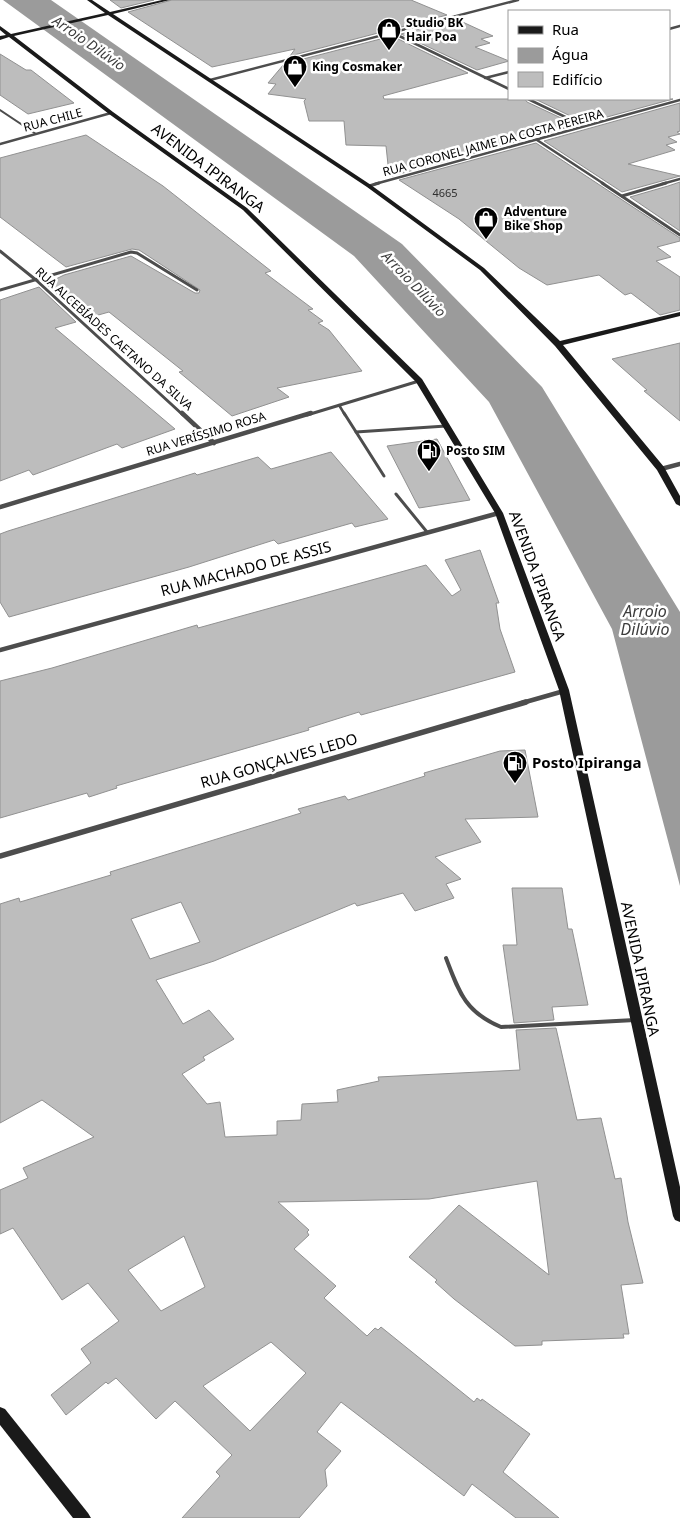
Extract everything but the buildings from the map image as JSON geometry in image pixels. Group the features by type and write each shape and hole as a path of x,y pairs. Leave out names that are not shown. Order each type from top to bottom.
{"main road":[{"path":"89,0 369,186 482,269 558,344 661,469 680,504"},
{"path":"0,38 168,0"},
{"name":"AVENIDA IPIRANGA","path":"0,28 111,113 245,209 418,381 499,513 564,690 680,1216"},
{"path":"558,344 680,314"},
{"path":"0,1414 83,1518"}],"street":[{"path":"210,80 518,0"},
{"path":"391,32 508,89"},
{"path":"485,78 508,72"},
{"path":"530,100 585,126"},
{"name":"RUA CORONEL JAIME DA COSTA PEREIRA","path":"369,186 680,100"},
{"name":"RUA CHILE","path":"0,144 111,113"},
{"path":"537,140 680,235"},
{"path":"622,196 680,179"},
{"name":"RUA ALCEBÍADES CAETANO DA SILVA","path":"0,251 36,280 214,444"},
{"path":"0,290 131,252 137,253 197,290"},
{"name":"RUA VERÍSSIMO ROSA","path":"0,507 418,381"},
{"path":"661,469 680,464"},
{"name":"RUA MACHADO DE ASSIS","path":"0,650 499,513"},
{"name":"RUA GONÇALVES LEDO","path":"0,856 564,690"}],"lane":[{"path":"0,110 36,134"},
{"path":"339,405 384,476"},
{"path":"356,432 446,426"},
{"path":"396,494 427,532"},
{"path":"446,958 466,1005 483,1021 501,1027 637,1020"}],"water":[{"name":"Arroio Dilúvio","path":"3,0 51,0 402,244 542,387 680,612 680,886 612,629 489,402 354,256"}],"place":[{"name":"Studio BK Hair Poa","path":"389,51"},
{"name":"King Cosmaker","path":"295,88"},
{"name":"Adventure Bike Shop","path":"486,240"},
{"name":"Posto SIM","path":"429,472"},
{"name":"Posto Ipiranga","path":"515,784"}]}
